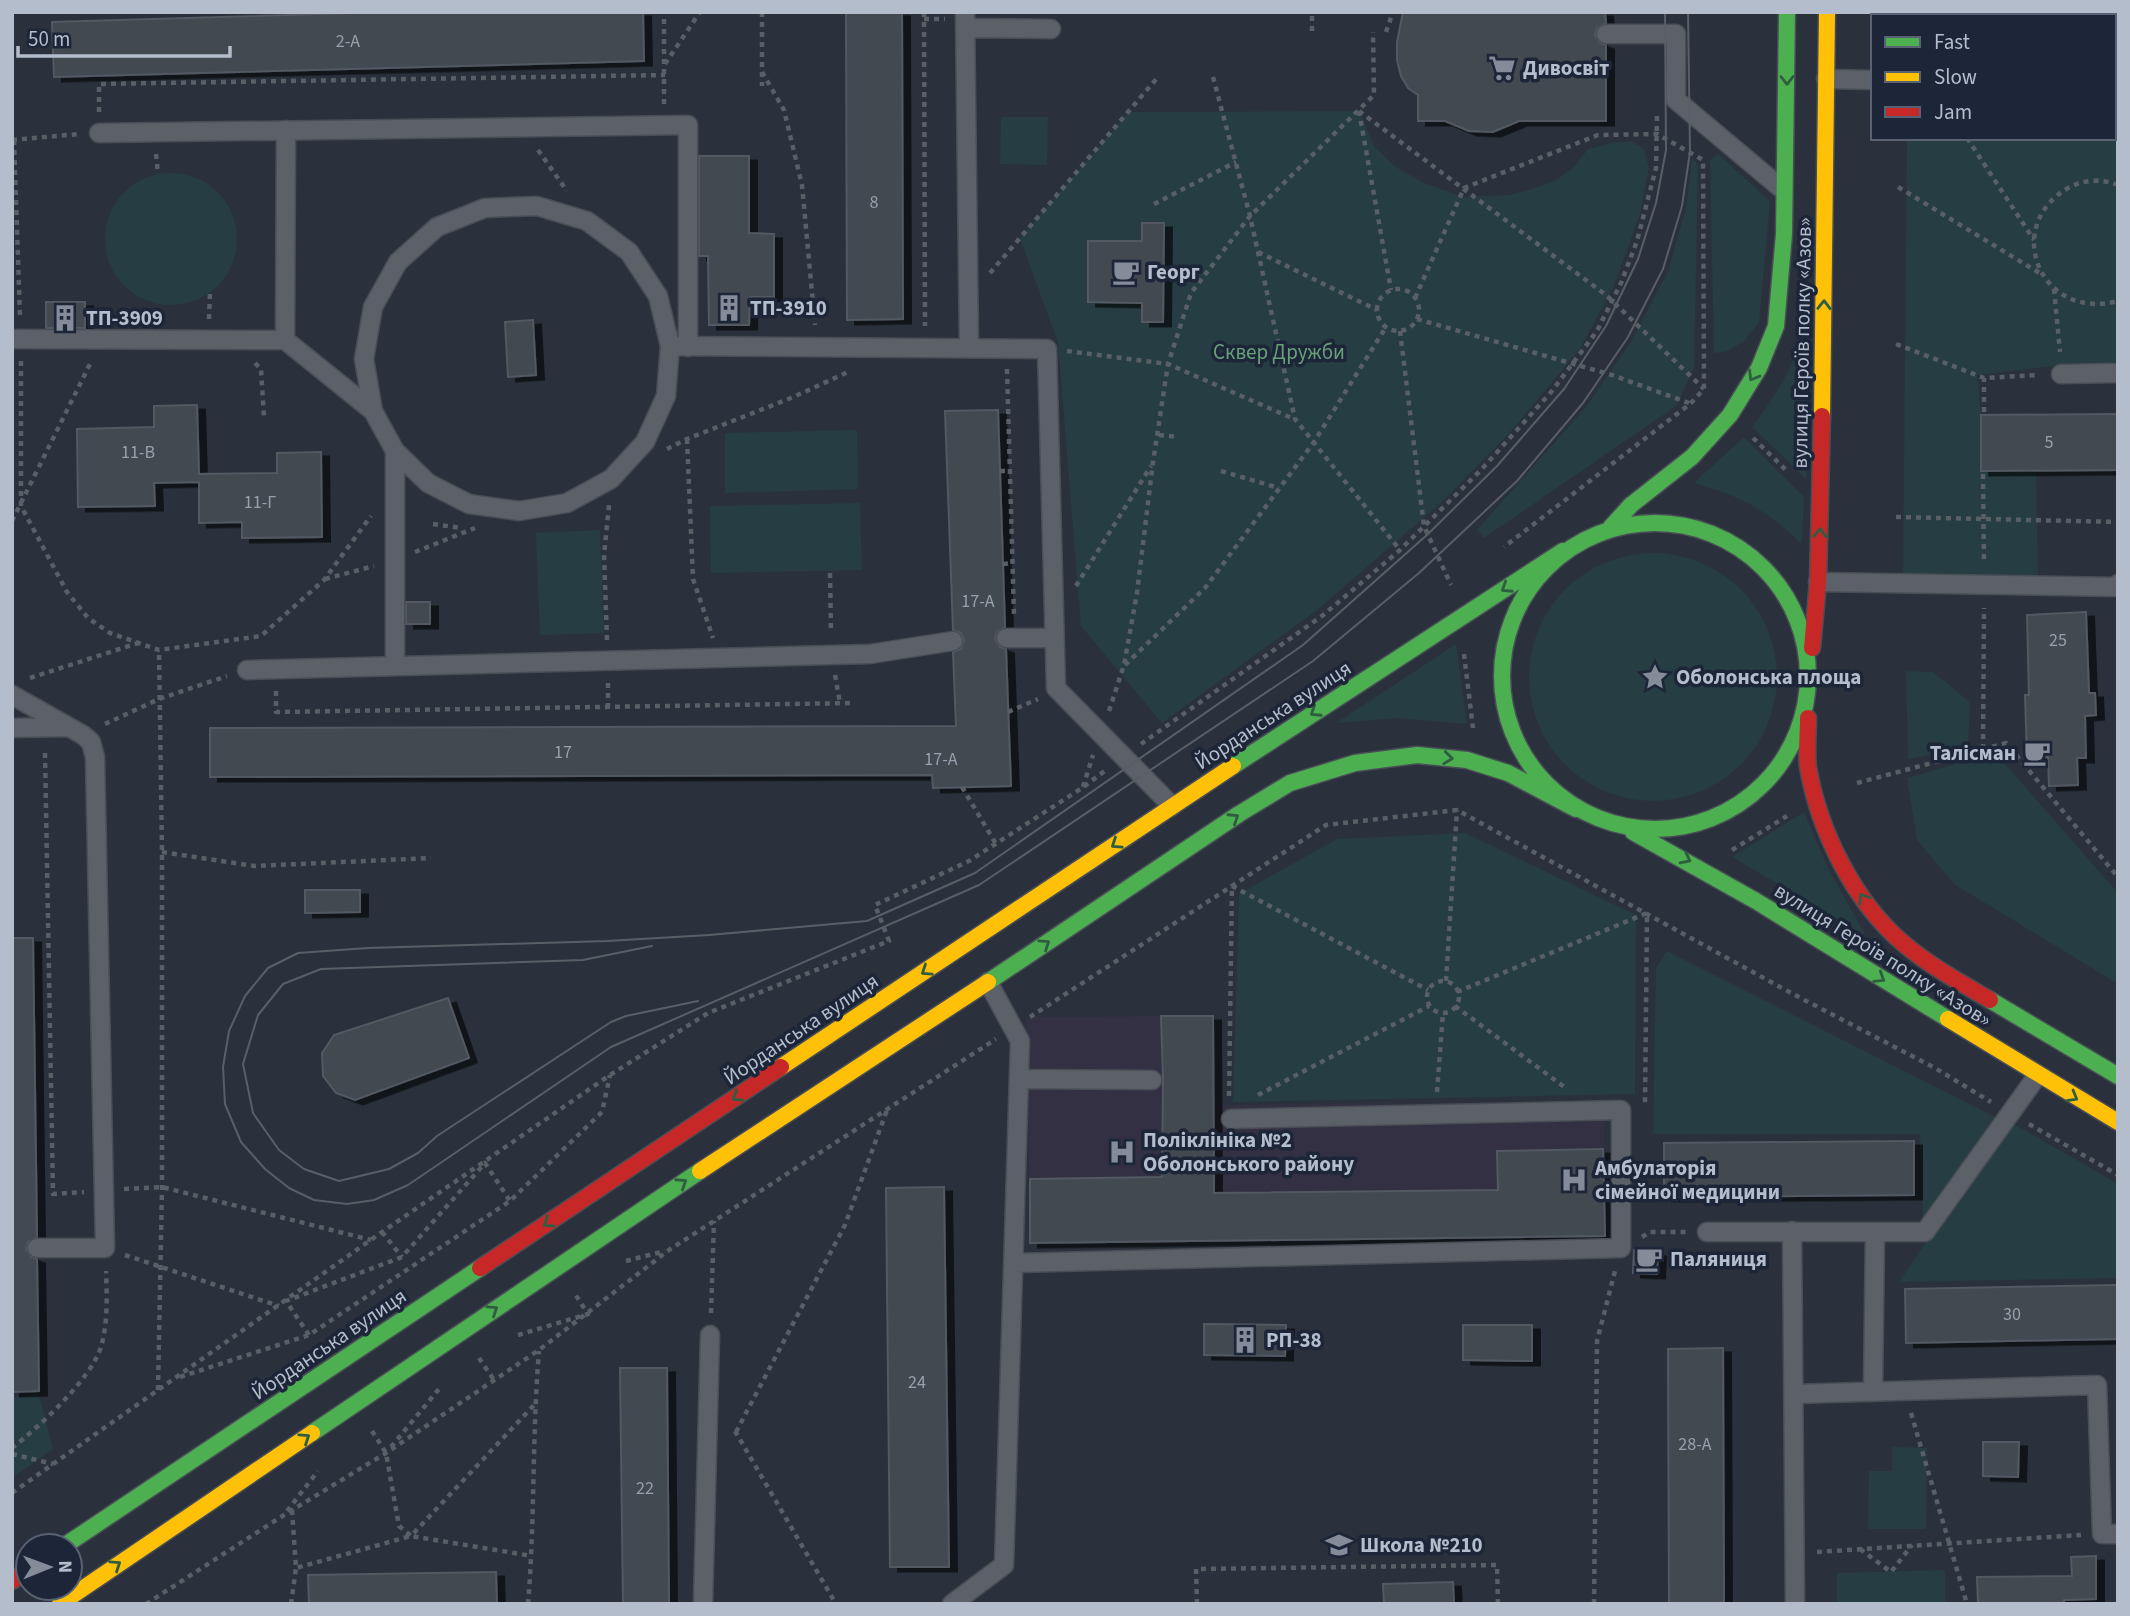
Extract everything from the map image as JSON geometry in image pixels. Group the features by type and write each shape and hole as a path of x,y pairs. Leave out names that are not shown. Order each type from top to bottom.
{"main road":[{"name":"вулиця Героїв полку «Азов»","path":"1611,527 1631,505 1692,457 1730,415 1759,368 1776,327 1781,285 1785,191 1787,12"},
{"name":"вулиця Героїв полку «Азов»","path":"1810,674 1818,582 1821,488 1827,12"},
{"path":"60,1604 608,1231 1290,783 1354,763 1417,755 1467,760 1508,773 1576,809 1625,828 1675,829 1724,814 1765,785 1794,743 1809,695 1810,674 1802,628 1780,585 1747,551 1705,529 1658,521 1611,527 1586,537 1563,551 1528,587 1507,633 1501,683 1511,732 1537,776 1576,809"},
{"name":"Йорданська вулиця","path":"84,1533 1172,806 1563,551"},
{"name":"вулиця Героїв полку «Азов»","path":"1809,695 1808,765 1837,856 1867,906 1904,944 1957,981 2118,1076"},
{"name":"вулиця Героїв полку «Азов»","path":"1625,828 1706,870 2037,1076 2118,1122"}],"lane":[{"path":"969,348 965,20 1051,29"},
{"path":"1605,34 1676,34 1676,100 1785,191"},
{"path":"1826,79 1871,79"},
{"path":"99,132 688,125 679,346 666,396 645,442 611,479 568,503 519,511 469,504 428,483 395,451 373,411 364,359 373,307 398,262 437,227 485,208 537,205 587,221 629,252 658,296 679,346"},
{"path":"285,341 286,131"},
{"path":"12,339 285,341 373,411"},
{"path":"679,346 1047,349 1056,688 1172,806"},
{"path":"2062,374 2118,373"},
{"path":"395,451 395,666"},
{"path":"1818,582 2117,587 2118,584"},
{"path":"1010,631 1053,638"},
{"path":"247,670 870,654 953,640"},
{"path":"12,695 71,727 90,742 95,757 105,1248 37,1248"},
{"path":"12,728 71,727"},
{"path":"952,1604 1004,1565 1020,1041 988,982"},
{"path":"1707,1232 1926,1232 2037,1076"},
{"path":"1019,1079 1152,1080"},
{"path":"1013,1263 1620,1248 1622,1110 1230,1114"},
{"path":"1792,1231 1795,1604"},
{"path":"1873,1392 1875,1232"},
{"path":"704,1604 710,1335"},
{"path":"1794,1394 2096,1385 2110,1534"}],"path":[{"path":"664,12 664,125"},
{"path":"665,64 700,12"},
{"path":"762,12 762,86"},
{"path":"924,12 925,348"},
{"path":"1312,12 1312,31"},
{"path":"1386,32 1393,12"},
{"path":"1373,32 1374,95 1250,216 1191,293 1168,365 1137,593 1124,665 1205,588 1314,442 1386,327"},
{"path":"762,72 784,110 802,185 816,335"},
{"path":"12,140 99,132 99,84 665,75"},
{"path":"988,275 1158,77"},
{"path":"1213,77 1250,216 1295,419 1400,550"},
{"path":"1359,111 1612,300 1704,389"},
{"path":"1359,111 1391,290"},
{"path":"522,128 587,221"},
{"path":"12,1493 382,1232 611,1075 708,1013 889,941 875,905 970,861 1082,788 1123,756 1322,616 1400,550 1481,470 1574,364 1597,331 1637,241 1652,192 1657,134"},
{"path":"1415,298 1464,188 1598,135 1657,134 1703,160 1704,389 1690,404 1495,554"},
{"path":"1967,140 2034,240"},
{"path":"1154,204 1236,162"},
{"path":"2118,185 2095,180 2077,184 2060,193 2046,206 2038,222 2034,240 2036,258 2043,275 2054,289 2069,299 2086,305 2118,302"},
{"path":"1898,187 2043,275"},
{"path":"1257,251 1377,310"},
{"path":"1896,344 1984,378 2062,374 2054,289"},
{"path":"1391,290 1404,290 1415,298 1418,304 1417,319 1400,331 1381,323 1377,310 1381,298 1391,290"},
{"path":"1417,319 1612,375 1690,404"},
{"path":"1400,331 1424,526 1451,587 1462,579"},
{"path":"12,521 102,340"},
{"path":"1047,349 1168,365 1295,419"},
{"path":"995,366 1007,366 1012,563 1010,631"},
{"path":"665,450 851,370"},
{"path":"1984,378 1984,412"},
{"path":"1748,432 1794,477"},
{"path":"1158,435 1179,437"},
{"path":"687,439 693,579 719,657"},
{"path":"1074,589 1153,462"},
{"path":"1000,471 1009,471"},
{"path":"1221,471 1279,488"},
{"path":"1983,474 1983,750"},
{"path":"608,707 604,555 611,479"},
{"path":"21,506 67,593 88,618 110,633 159,650 261,636 324,580 369,521 374,509"},
{"path":"324,580 395,559 519,511"},
{"path":"1896,517 2118,522"},
{"path":"433,524 473,529"},
{"path":"1003,564 1012,563"},
{"path":"25,680 139,643"},
{"path":"158,1391 162,1187 159,650"},
{"path":"1464,652 1473,728"},
{"path":"159,699 247,670"},
{"path":"1008,712 1048,695"},
{"path":"276,712 855,703"},
{"path":"1857,783 2006,743 2118,877"},
{"path":"45,753 53,1194 162,1187 371,1240"},
{"path":"962,788 996,844"},
{"path":"1446,981 1457,810"},
{"path":"146,1604 386,1453 539,1350 669,1250 1326,825 1457,810 1793,994 1935,1068"},
{"path":"1726,854 1792,814"},
{"path":"162,852 256,866 431,858"},
{"path":"1232,886 1428,990"},
{"path":"1230,1114 1232,886"},
{"path":"1457,992 1647,913"},
{"path":"1645,1104 1647,913"},
{"path":"1428,990 1436,983 1446,981 1455,987 1458,1002 1443,1013"},
{"path":"1428,990 1429,1006"},
{"path":"1429,1006 1443,1013"},
{"path":"1252,1097 1429,1006"},
{"path":"1455,1006 1578,1097"},
{"path":"1437,1093 1443,1013"},
{"path":"176,1379 309,1335 510,1201 602,1112 611,1075"},
{"path":"736,1432 845,1224 887,1109"},
{"path":"485,1163 510,1201"},
{"path":"286,1301 402,1257 485,1163"},
{"path":"710,1335 713,1222"},
{"path":"382,1232 402,1257"},
{"path":"1594,1604 1597,1341 1620,1248 1650,1233 1707,1232"},
{"path":"54,1464 12,1451 55,1409 90,1368 101,1347 107,1299 105,1248 279,1306"},
{"path":"286,1301 309,1335"},
{"path":"511,1337 588,1314"},
{"path":"473,1348 494,1380"},
{"path":"527,1604 532,1556 535,1404 539,1350"},
{"path":"411,1536 399,1526 386,1453 447,1380"},
{"path":"1905,1391 1966,1604"},
{"path":"411,1536 535,1404"},
{"path":"729,1420 836,1604"},
{"path":"291,1604 296,1568 292,1510"},
{"path":"1795,1554 2110,1534"},
{"path":"296,1568 411,1536 532,1556"},
{"path":"1859,1549 1891,1572 1912,1545"},
{"path":"1197,1604 1196,1569 1497,1565 1498,1604"}],"shaded area":[{"path":"1213,1016 1214,1105 1604,1101 1605,1236 1030,1243 1026,1017"}],"green space":[{"name":"Сквер Дружби","path":"1359,111 1374,146 1394,166 1422,182 1463,197 1509,195 1535,188 1556,180 1574,167 1588,149 1631,141 1644,149 1649,167 1640,215 1613,288 1579,350 1513,429 1442,502 1317,610 1162,723 1081,626 1058,343 1020,238 1129,112"},
{"path":"1001,117 1048,117 1047,165 1000,164"},
{"path":"2118,124 2118,364 2061,365 1977,375 1981,415 1981,470 2036,470 2038,578 1903,578 1907,140 2116,140"},
{"path":"1718,154 1770,201 1759,322 1744,341 1728,351 1714,353 1710,160"},
{"path":"1692,159 1698,164 1694,368 1676,406 1484,538 1477,530 1586,407 1632,340 1668,271 1686,208"},
{"path":"171,173 196,178 218,192 232,214 237,239 232,264 218,286 196,300 171,305 146,300 124,286 110,264 105,239 110,214 124,192 146,178"},
{"path":"1810,315 1806,479 1752,427 1787,374"},
{"path":"857,430 858,489 725,493 725,433"},
{"path":"1744,437 1804,497 1802,544 1776,521 1740,499 1694,483"},
{"path":"860,503 862,570 711,573 710,506"},
{"path":"600,530 604,633 540,635 536,533"},
{"path":"1641,553 1665,553 1701,562 1741,589 1768,629 1775,653 1775,701 1768,725 1741,765 1701,792 1665,801 1641,801 1605,792 1574,773 1557,756 1538,725 1534,713 1529,689 1529,665 1538,629 1557,598 1574,581 1605,562 1617,558"},
{"path":"1456,644 1467,724 1398,718 1336,723"},
{"path":"1906,671 1933,672 1970,702 1968,747 1908,759"},
{"path":"1991,754 2005,764 2118,893 2118,984 1954,884 1917,840 1907,778"},
{"path":"1804,812 1828,868 1866,936 1732,857"},
{"path":"1465,833 1636,915 1635,1094 1233,1102 1239,894 1337,839"},
{"path":"1667,951 1999,1119 1923,1221 1920,1134 1653,1134 1656,968"},
{"path":"2009,1121 2118,1184 2118,1278 1899,1282"},
{"path":"39,1396 53,1449 12,1478 12,1397"},
{"path":"1892,1447 1927,1448 1926,1529 1868,1529 1869,1471 1892,1471"},
{"path":"1945,1570 1945,1604 1837,1604 1837,1573"}],"building":[{"path":"389,12 643,12 644,61 54,77 52,22"},
{"path":"846,12 902,12 903,319 847,320"},
{"name":"Дивосвіт","path":"1403,12 1605,12 1606,23 1597,28 1595,35 1600,43 1606,45 1606,121 1519,121 1493,132 1469,131 1445,121 1418,121 1418,95 1408,88 1401,76 1397,60 1397,42"},
{"path":"699,156 749,156 749,233 774,234 774,297 750,297 749,325 709,325 708,256 699,256"},
{"name":"Георг","path":"1142,223 1164,223 1163,322 1142,322 1142,303 1088,302 1088,241 1142,241"},
{"name":"ТП-3909","path":"46,302 85,302 85,328 46,328"},
{"path":"533,320 536,375 508,377 505,322"},
{"path":"197,405 199,474 277,473 277,453 321,452 322,537 242,538 242,522 199,523 199,482 154,483 155,506 78,507 77,429 154,427 154,406"},
{"path":"998,410 1005,627 997,632 995,639 1000,647 1006,649 1011,786 933,788 932,775 210,777 210,728 956,726 953,652 961,649 964,640 961,633 953,630 945,411"},
{"path":"2118,414 2118,470 1981,471 1981,415"},
{"path":"406,602 430,602 430,624 406,624"},
{"path":"2086,612 2089,693 2095,693 2096,715 2085,716 2086,758 2077,758 2078,785 2049,786 2048,757 2027,758 2027,615"},
{"path":"305,890 360,890 360,912 305,913"},
{"path":"12,938 33,938 37,1237 28,1242 26,1249 31,1257 37,1259 39,1391 12,1392"},
{"path":"448,998 469,1058 355,1100 336,1093 323,1076 322,1053 334,1035"},
{"path":"1161,1016 1213,1016 1214,1193 1498,1190 1497,1151 1603,1149 1605,1236 1030,1243 1030,1179 1162,1177"},
{"path":"1914,1141 1914,1195 1664,1197 1664,1143"},
{"path":"944,1187 949,1567 890,1567 886,1188"},
{"path":"1634,1250 1658,1252 1657,1274 1633,1273"},
{"path":"2118,1285 2118,1339 1906,1343 1905,1289"},
{"name":"РП-38","path":"1204,1324 1286,1325 1285,1356 1204,1355"},
{"path":"1463,1325 1532,1325 1532,1361 1463,1360"},
{"path":"1723,1348 1724,1604 1669,1604 1668,1349"},
{"path":"620,1368 667,1368 669,1604 623,1604"},
{"path":"1983,1442 2019,1442 2018,1477 1983,1476"},
{"path":"2096,1556 2096,1599 2064,1600 2064,1604 1978,1604 1977,1577 2072,1576 2071,1557"},
{"path":"496,1572 497,1604 309,1604 308,1575"},
{"path":"1453,1582 1454,1604 1384,1604 1383,1584"}],"tram line":[{"path":"1665,12 1666,150 1656,203 1638,259 1606,326 1564,389 1497,466 1428,534 1303,645 975,873 867,921 607,941 368,948 298,953 268,968 245,996 229,1031 223,1067 225,1104 241,1142 265,1169 289,1188 314,1200 347,1204 374,1200 408,1185 611,1047 979,885 1313,661 1419,573 1517,481 1583,403 1628,337 1663,269 1682,206 1690,152 1688,12"},
{"path":"652,946 583,960 321,969 283,984 258,1015 243,1064 253,1113 279,1150 304,1169 339,1181 389,1169 418,1153 437,1136 611,1022 626,1016 698,1001"}],"traffic: fast":[{"path":"1611,527 1631,505 1692,457 1730,415 1759,368 1776,326 1784,234 1787,12"},
{"path":"1640,523 1670,523 1714,534 1740,548 1774,579 1797,617 1802,631 1808,676 1808,691 1797,735 1774,773 1752,795 1714,818 1700,823 1670,829 1640,829 1596,818 1570,804 1536,773 1513,735 1508,721 1502,691 1502,661 1513,617 1527,591 1558,557 1596,534 1610,529 1640,523"},
{"path":"1233,766 1563,551"},
{"path":"988,982 1239,814 1290,783 1355,763 1417,755 1467,760 1508,773 1576,809"},
{"path":"1633,832 1756,901 1948,1019"},
{"path":"1990,1000 2118,1076"},
{"path":"312,1433 700,1171"},
{"path":"84,1533 480,1268"}],"traffic: slow":[{"path":"1822,416 1827,12"},
{"path":"781,1067 1233,766"},
{"path":"700,1171 988,982"},
{"path":"1948,1019 2118,1122"},
{"path":"60,1604 312,1433"}],"traffic: jam":[{"path":"1812,648 1818,582 1822,416"},
{"path":"1808,718 1807,761 1821,816 1841,864 1869,908 1914,952 1990,1000"},
{"path":"480,1268 781,1067"}],"place":[{"name":"Дивосвіт","path":"1502,68"},
{"name":"Георг","path":"1126,272"},
{"name":"ТП-3910","path":"729,308"},
{"name":"ТП-3909","path":"65,318"},
{"name":"Оболонська площа","path":"1655,677"},
{"name":"Талісман","path":"2037,753"},
{"name":"Поліклініка №2 Оболонського району","path":"1122,1152"},
{"name":"Амбулаторія сімейної медицини","path":"1574,1180"},
{"name":"Паляниця","path":"1649,1259"},
{"name":"РП-38","path":"1245,1340"},
{"name":"Школа №210","path":"1339,1545"}]}
